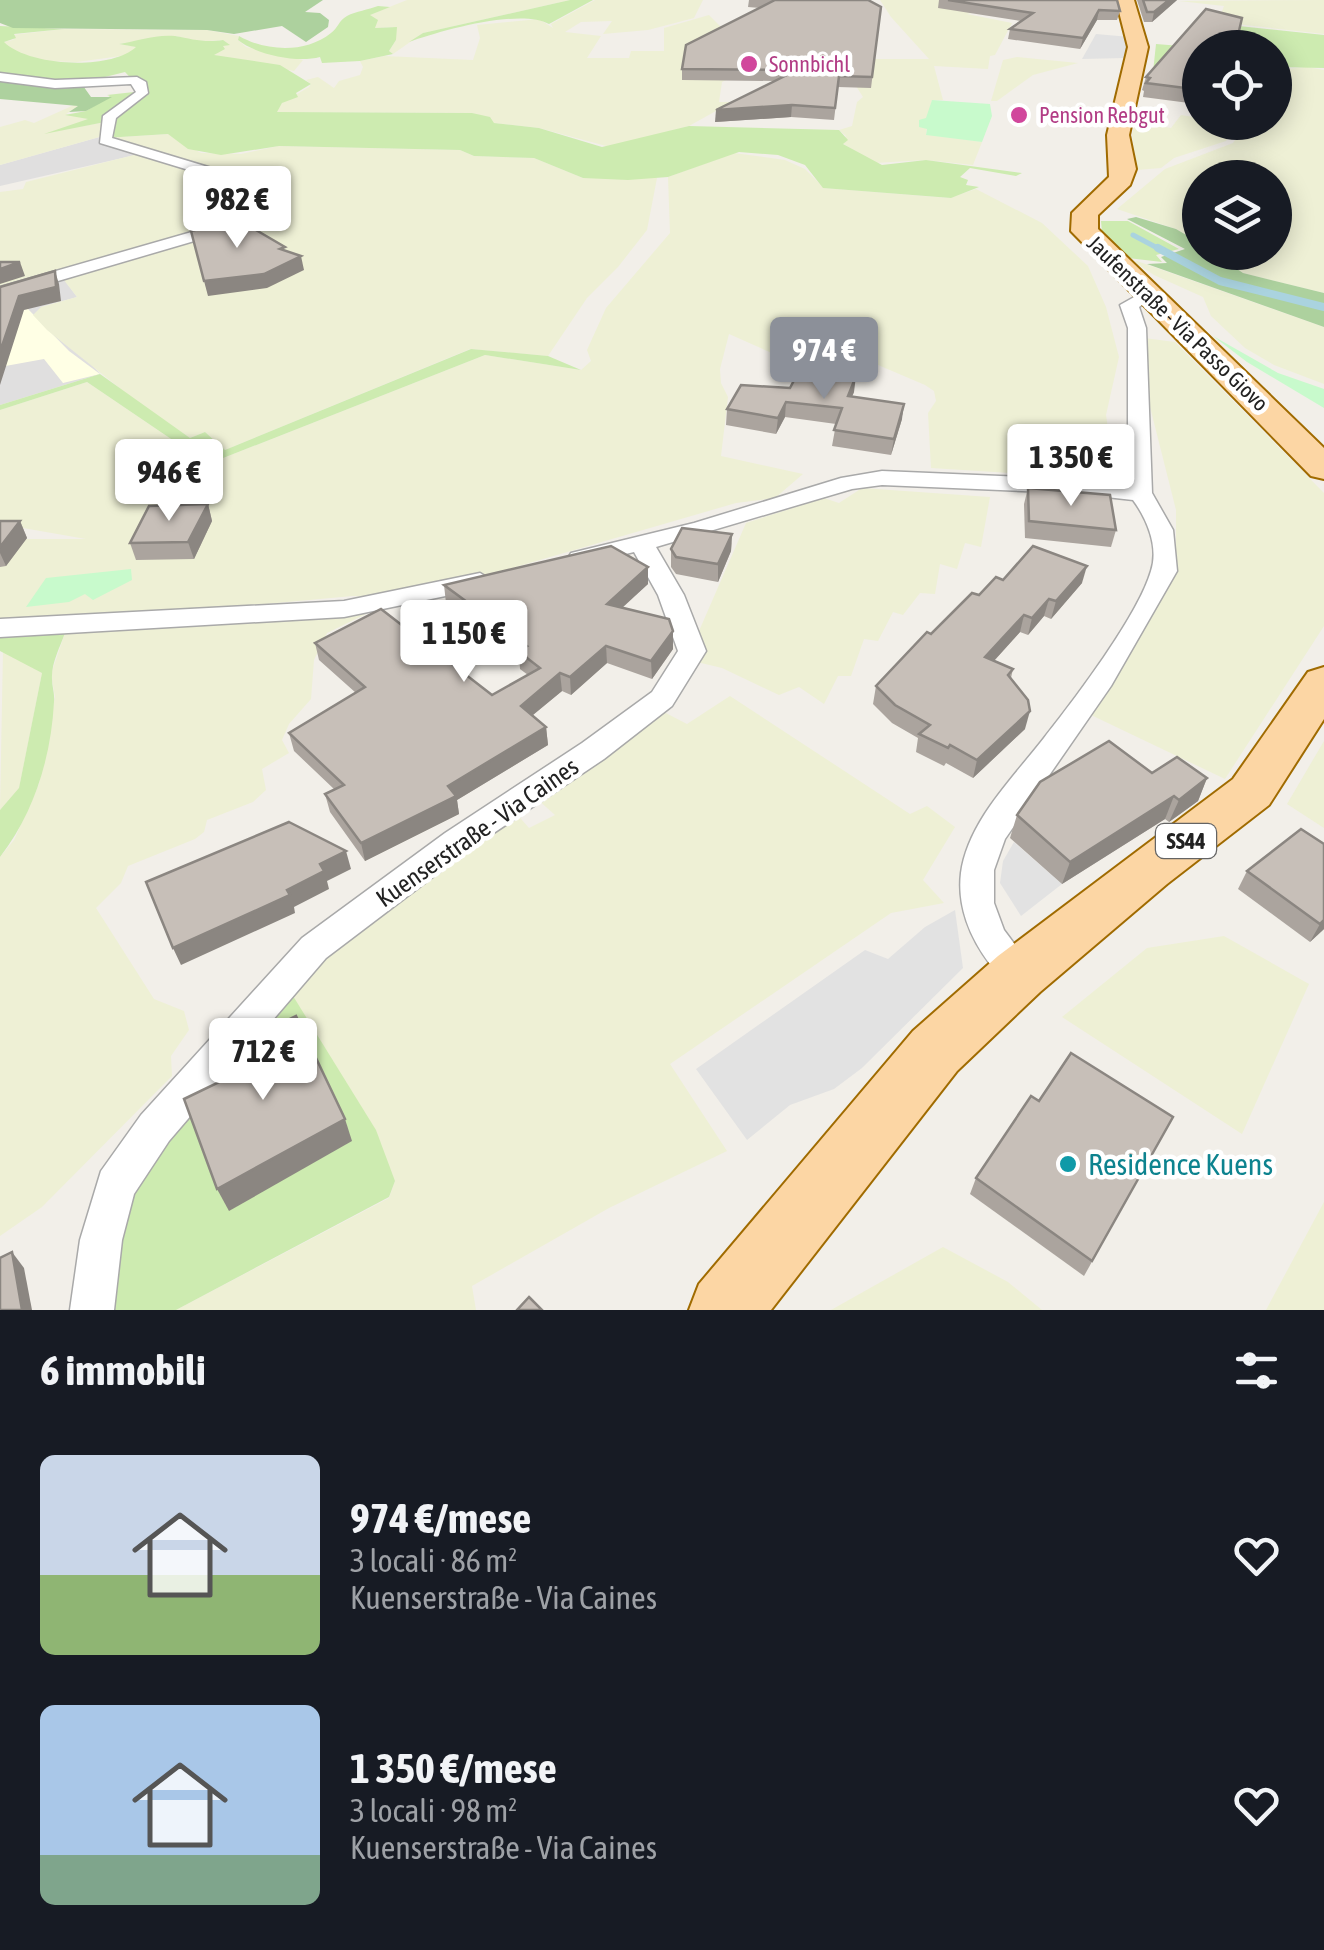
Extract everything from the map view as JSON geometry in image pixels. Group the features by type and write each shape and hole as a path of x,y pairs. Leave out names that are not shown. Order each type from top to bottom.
{"main road":[{"name":"Jaufenstraße - Via Passo Giovo","path":"1124,0 1138,47 1119,128 1124,169 1121,180 1096,200 1082,222 1090,242 1237,379 1324,468"},
{"name":"SS44","path":"726,1310 935,1051 1019,974 1251,792 1324,683"}],"street":[{"path":"0,76 55,84 133,80 142,85 142,94 110,116 105,140 253,185 273,197 268,208 236,224 0,293"},
{"path":"1019,974 984,932 975,886 982,855 1018,787 1076,718 1164,571 1167,545 1158,515 1140,494 1138,328 1129,305 1145,296"},
{"path":"556,563 642,545 849,482 882,478 1070,486 1140,494"},
{"name":"Kuenserstraße - Via Caines","path":"92,1310 101,1240 116,1185 155,1128 314,948 456,842 593,751 662,699 692,651 671,596 642,545"},
{"path":"0,628 344,609 406,600 506,574"}],"shaded area":[{"path":"407,0 570,0 423,33 393,54 389,51 396,40 393,27 375,28 369,15"},
{"path":"595,0 703,0 694,18 648,30 603,34 612,21 581,22 565,32 601,36 587,58 629,58 631,51 664,51 664,28 709,15 723,29 728,79 722,82 719,102 732,102 689,126 610,147 539,128 494,123 472,113 276,112 282,103 309,87 311,84 306,80 318,77 334,88 339,81 360,75 360,61 384,56 473,60 480,38 477,25 539,19 553,28 551,24"},
{"path":"880,0 1044,0 967,14 1012,23 995,55 990,56 988,69 934,66 943,100 932,100 926,134 982,142 973,165 926,160 875,163 842,143 846,136 839,130 852,126 857,102 863,97 856,86 776,88 769,77 799,59 929,59"},
{"path":"1324,0 1324,34 1218,22 1224,6 1179,1"},
{"path":"64,29 207,30 239,36 246,47 303,60 294,71 218,57 213,55 223,40 195,42 177,36 119,44 138,47 128,55 77,62 40,61 18,55 3,42 13,40 12,35"},
{"path":"1096,34 1130,37 1125,58 1082,59"},
{"path":"1017,57 1078,63 1033,75 997,101 991,101 1003,60"},
{"path":"1292,68 1324,70 1324,293 1239,270 1292,270 1292,160 1189,160 1235,140 1292,140"},
{"path":"79,106 66,114 89,119 76,127 106,122 103,136 0,165 0,127 25,120 34,123"},
{"path":"1138,108 1158,109 1155,115 1163,118 1160,126 1171,128 1182,115 1182,140 1227,140 1174,158 1161,168 1137,170 1132,135"},
{"path":"169,134 201,153 241,154 278,146 460,150 474,156 534,158 583,178 657,178 647,230 587,298 548,356 470,349 225,450 205,432 190,438 137,402 47,330 33,315 41,307 77,297 60,275 0,293 0,192 23,189 26,182 138,154 104,138"},
{"path":"103,136 140,154 0,186 0,165"},
{"path":"734,153 785,160 805,169 824,188 949,198 976,189 1042,223 1088,266 1106,307 1119,357 1106,415 1112,454 1095,468 1055,476 931,468 928,413 936,401 934,391 925,385 871,362 842,337 799,340 797,352 788,356 774,354 729,334 720,369 728,397 721,456 803,474 775,498 736,503 406,599 353,596 0,628 0,539 86,539 0,524 0,410 87,382 208,464 485,355 581,370 591,361 587,350 606,308 670,233 668,177"},
{"path":"1182,162 1182,232 1117,209 1165,169"},
{"path":"0,242 60,274 77,297 41,307 100,374 0,405"},
{"path":"1134,262 1324,327 1324,384 1274,365 1245,348 1211,316 1203,297 1154,275"},
{"path":"28,309 69,351 100,374 63,383 44,359 0,367 0,313"},
{"path":"1144,338 1175,342 1324,493 1324,626 1225,779 1091,715 1145,628 1176,560 1176,510 1146,391"},
{"path":"862,488 990,497 981,547 965,543 957,569 940,564 935,594 920,593 903,615 893,612 878,641 864,639 851,676 838,676 824,704 799,687 779,695 722,668 697,662 702,649 699,631 746,523 824,498 839,503"},
{"path":"370,612 327,633 314,660 311,699 289,724 282,740 289,753 262,769 266,790 253,802 207,820 204,832 195,839 128,866 121,883 96,908 154,999 184,1011 189,1030 171,1056 172,1076 42,1207 0,1236 0,857 14,840 39,784 55,697 51,674 65,633"},
{"path":"3,650 42,673 19,789 0,810"},
{"path":"730,696 910,814 927,806 955,827 923,880 944,903 891,913 670,1064 727,1151 609,1208 472,1286 476,1310 176,1310 389,1198 395,1181 285,983 515,812 529,828 555,815 537,799 660,710 687,724"},
{"path":"1324,741 1324,828 1287,804"},
{"path":"1014,842 1062,884 1021,916 1000,883 1003,861"},
{"path":"955,910 963,968 862,1068 834,1089 790,1105 747,1140 696,1069 865,950 888,959 925,927"},
{"path":"1224,936 1309,984 1242,1134 1062,1017 1147,948"},
{"path":"1324,1202 1324,1310 1266,1310"},
{"path":"943,1247 1008,1282 1042,1310 831,1310"}],"green space":[{"path":"0,0 323,0 305,12 320,13 329,20 328,27 306,42 282,26 234,34 207,30 13,28 0,23"},
{"path":"570,0 593,0 549,24 500,20 409,42 423,33"},
{"path":"378,6 390,7 370,15 378,20 375,28 397,27 396,40 389,51 393,54 322,63 320,57 300,59 266,54 238,40 239,36 261,45 297,47 321,40 347,16"},
{"path":"1210,23 1276,30 1201,30"},
{"path":"0,26 64,29 14,34 16,38 4,42 31,56 69,62 108,60 136,47 119,44 154,37 223,40 230,45 214,55 280,65 311,84 296,93 298,97 282,103 277,112 472,113 490,117 494,123 539,128 602,147 689,126 839,130 848,140 843,144 882,165 926,160 1022,173 1016,176 970,168 960,177 968,180 966,185 979,187 951,198 823,188 805,165 778,155 739,152 668,177 628,180 583,178 534,158 474,156 460,150 279,146 221,155 188,149 168,134 104,138 105,122 44,134 88,119 65,115 86,111 110,96 107,95 143,91 125,72 81,83 0,77"},
{"path":"1292,32 1324,35 1324,68 1292,67"},
{"path":"1156,44 1181,46 1182,57 1153,72"},
{"path":"0,77 81,83 91,97 112,97 86,111 69,112 78,106 0,99"},
{"path":"932,100 990,104 992,116 982,142 926,135 927,129 919,127 919,120 926,118"},
{"path":"1136,217 1176,229 1182,232 1182,247 1127,219"},
{"path":"1101,221 1128,221 1179,249 1156,255 1162,262 1128,258 1102,232"},
{"path":"1182,250 1182,270 1239,270 1324,293 1324,327 1147,264 1167,263 1161,257"},
{"path":"1213,336 1278,373 1324,389 1324,408 1247,362"},
{"path":"471,349 548,356 581,370 485,355 208,464 87,382 0,410 0,405 100,374 190,438 205,432 225,450"},
{"path":"131,569 132,580 93,600 85,594 69,602 26,607 46,578"},
{"path":"37,627 65,633 53,667 49,744 31,803 0,857 0,810 19,788 42,673 0,651 0,628"},
{"path":"285,983 376,1130 395,1181 389,1197 176,1310 92,1310 116,1185"}],"building":[{"path":"775,0 868,0 881,7 872,77 839,76 835,108 792,105 716,110 797,70 682,69 686,45"},
{"path":"948,0 1117,0 1120,11 1099,10 1083,38 1010,29 1033,13"},
{"path":"1143,0 1169,0 1154,12 1147,12"},
{"path":"1206,9 1242,18 1239,30 1187,30"},
{"path":"1182,36 1182,88 1146,83 1150,78 1146,77"},
{"path":"237,219 285,247 280,249 301,256 264,274 204,281 191,231"},
{"path":"0,262 20,262 0,269"},
{"path":"55,271 56,287 19,296 0,352 0,287"},
{"path":"801,367 856,376 848,396 904,404 894,439 834,430 842,408 786,402 778,418 727,409 741,385 790,388"},
{"path":"1028,488 1110,495 1116,530 1029,521"},
{"path":"208,504 188,542 130,543 149,506"},
{"path":"0,521 20,521 0,547"},
{"path":"682,528 732,534 718,564 676,557 671,549"},
{"path":"611,546 648,567 607,604 669,619 673,631 651,661 606,646 570,677 560,673 521,706 546,727 448,786 456,796 361,843 325,794 344,785 289,733 365,687 315,643 381,609 492,695 540,668 518,651 527,646 444,585"},
{"path":"1033,546 1087,566 1056,601 1049,599 1032,618 1024,615 985,657 1013,669 1008,675 1028,700 1030,711 977,760 919,734 930,725 895,705 876,686 927,632 931,634 972,593 979,595 996,577 1003,580"},
{"path":"1109,741 1152,773 1177,757 1207,778 1179,800 1174,796 1070,862 1017,815 1040,782"},
{"path":"289,822 346,851 320,864 324,871 287,890 290,895 173,948 146,882"},
{"path":"1301,829 1324,844 1324,920 1320,924 1247,871"},
{"path":"296,1016 345,1119 217,1189 184,1099 236,1074 225,1050"},
{"name":"Residence Kuens","path":"1071,1053 1173,1117 1092,1261 976,1178 1031,1096 1039,1101"},
{"path":"12,1252 22,1310 0,1310 0,1258"},
{"path":"529,1297 542,1310 517,1310"}],"waterway":[{"path":"1133,235 1163,251"},
{"path":"1158,248 1220,281 1324,307"}],"place":[{"name":"Sonnbichl","path":"749,64"},
{"name":"Pension Rebgut","path":"1019,115"},
{"name":"Residence Kuens","path":"1068,1164"}]}
